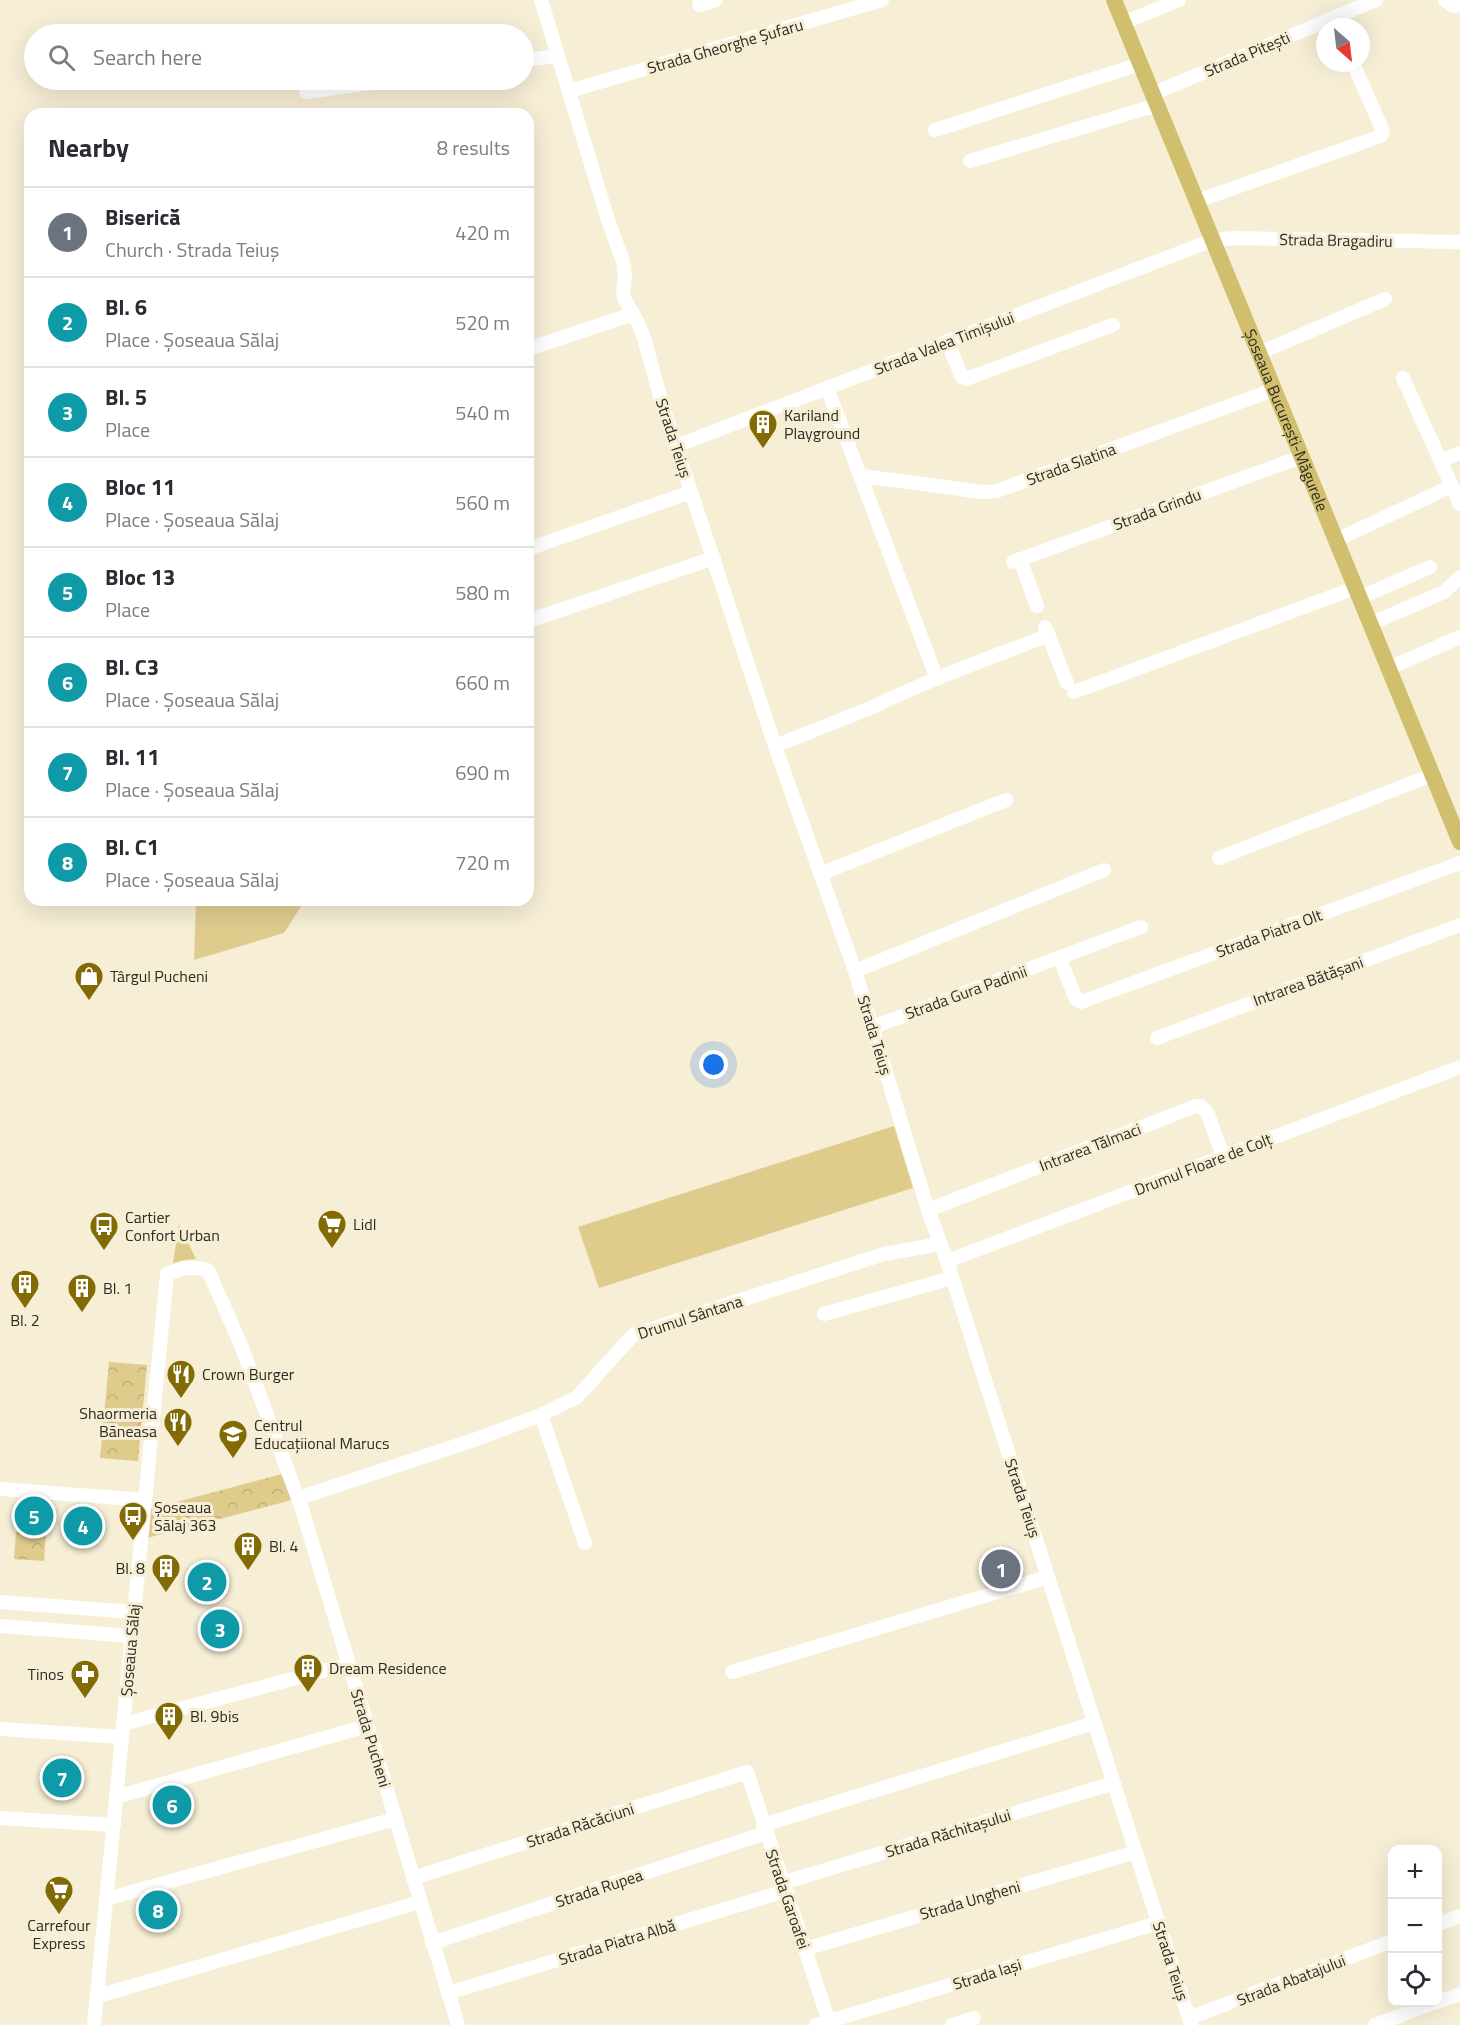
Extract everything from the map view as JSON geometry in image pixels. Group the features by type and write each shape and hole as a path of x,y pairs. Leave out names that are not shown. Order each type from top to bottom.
{"main road":[{"name":"Șoseaua București-Măgurele","path":"1114,0 1432,775 1454,811 1460,842"}],"street":[{"name":"Strada Teiuș","path":"541,0 608,220 623,261 625,276 623,294 639,323 676,446 775,746 855,971 928,1210 947,1261 1189,2023"},
{"path":"699,5 716,0"},
{"name":"Strada Gheorghe Șufaru","path":"569,92 882,0"},
{"path":"1124,23 1179,0"},
{"name":"Strada Pitești","path":"970,161 1155,99 1376,0"},
{"path":"1445,0 1455,6 1458,0"},
{"path":"534,59 558,56"},
{"path":"936,130 1140,64"},
{"path":"1197,201 1381,136 1383,130 1357,72"},
{"path":"306,92 320,90"},
{"name":"Strada Bragadiru","path":"1213,240 1234,238 1460,242"},
{"name":"Strada Valea Timișului","path":"676,446 1213,240"},
{"path":"1258,353 1385,299"},
{"path":"534,347 633,314"},
{"path":"947,341 962,377 966,380 1113,325"},
{"path":"1403,378 1455,487 1460,504"},
{"path":"827,388 937,679"},
{"name":"Strada Slatina","path":"862,476 983,492 998,490 1273,390"},
{"path":"1441,461 1460,453"},
{"name":"Strada Grindu","path":"1037,606 1016,561 1301,457"},
{"path":"1336,540 1455,487"},
{"path":"534,547 692,492"},
{"path":"534,619 714,558"},
{"path":"1207,635 1430,567"},
{"path":"1370,624 1443,592 1460,577"},
{"path":"775,746 873,707 884,700 1047,631 1071,687 1356,589"},
{"path":"1389,668 1460,637"},
{"path":"1219,858 1432,775"},
{"path":"820,874 1006,800"},
{"name":"Strada Piatra Olt","path":"1059,957 1078,1001 1081,1002 1460,863"},
{"path":"855,971 1104,870"},
{"name":"Intrarea Bătășani","path":"1157,1038 1460,925"},
{"name":"Strada Gura Padinii","path":"873,1027 1141,927"},
{"name":"Drumul Floare de Colț","path":"947,1261 1460,1067"},
{"name":"Intrarea Tălmaci","path":"928,1210 1196,1106 1201,1106 1208,1114 1223,1156"},
{"name":"Drumul Sântana","path":"298,1498 474,1440 541,1415 577,1397 633,1335 884,1254 940,1244"},
{"name":"Șoseaua Sălaj","path":"94,2025 167,1274 193,1267 207,1270"},
{"name":"Strada Pucheni","path":"207,1270 241,1345 298,1498 458,2025"},
{"path":"824,1314 952,1278"},
{"path":"541,1415 585,1543"},
{"path":"0,1489 145,1500"},
{"path":"732,1672 1048,1577"},
{"path":"0,1602 134,1612"},
{"path":"0,1626 132,1636"},
{"path":"0,1729 123,1731 349,1664"},
{"name":"Strada Rupea","path":"432,1943 764,1829 1094,1723"},
{"path":"116,1797 367,1726"},
{"name":"Strada Garoafei","path":"747,1772 805,1949 825,2024"},
{"name":"Strada Răcăciuni","path":"413,1878 747,1772"},
{"name":"Strada Răchitașului","path":"784,1887 1114,1783"},
{"path":"0,1818 114,1826"},
{"path":"106,1899 395,1819"},
{"name":"Strada Ungheni","path":"805,1949 1136,1852"},
{"name":"Strada Piatra Albă","path":"448,1993 784,1887"},
{"path":"98,1996 420,1902"},
{"path":"1442,1922 1460,1916"},
{"name":"Strada Iași","path":"825,2024 1158,1923"},
{"name":"Strada Abatajului","path":"1189,2023 1388,1943"},
{"path":"1442,2000 1460,1994"},
{"path":"1375,2025 1424,2007"},
{"path":"952,2025 974,2018"}],"green space":[{"path":"196,906 301,906 284,933 194,960"},
{"path":"894,1126 913,1188 599,1288 578,1227"},
{"path":"179,1224 196,1259 173,1263"},
{"path":"109,1362 147,1365 138,1461 100,1458"},
{"path":"282,1474 292,1500 147,1538 150,1509"},
{"path":"16,1532 46,1534 44,1561 14,1559"}],"place":[{"name":"Kariland Playground","path":"763,450"},
{"name":"Târgul Pucheni","path":"89,1002"},
{"name":"Lidl","path":"332,1250"},
{"name":"Cartier Confort Urban","path":"104,1252"},
{"name":"Bl. 2","path":"25,1310"},
{"name":"Bl. 1","path":"82,1314"},
{"name":"Crown Burger","path":"181,1400"},
{"name":"Shaormeria Băneasa","path":"178,1448"},
{"name":"Centrul Educațiional Marucs","path":"233,1460"},
{"name":"Bloc 13","path":"34,1516"},
{"name":"Bloc 11","path":"83,1526"},
{"name":"Șoseaua Sălaj 363","path":"133,1542"},
{"name":"Biserică","path":"1001,1569"},
{"name":"Bl. 4","path":"248,1572"},
{"name":"Bl. 6","path":"207,1582"},
{"name":"Bl. 8","path":"166,1594"},
{"name":"Bl. 5","path":"220,1629"},
{"name":"Dream Residence","path":"308,1694"},
{"name":"Tinos","path":"85,1700"},
{"name":"Bl. 9bis","path":"169,1742"},
{"name":"Bl. 11","path":"62,1778"},
{"name":"Bl. C3","path":"172,1805"},
{"name":"Bl. C1","path":"158,1910"},
{"name":"Carrefour Express","path":"59,1916"}]}
